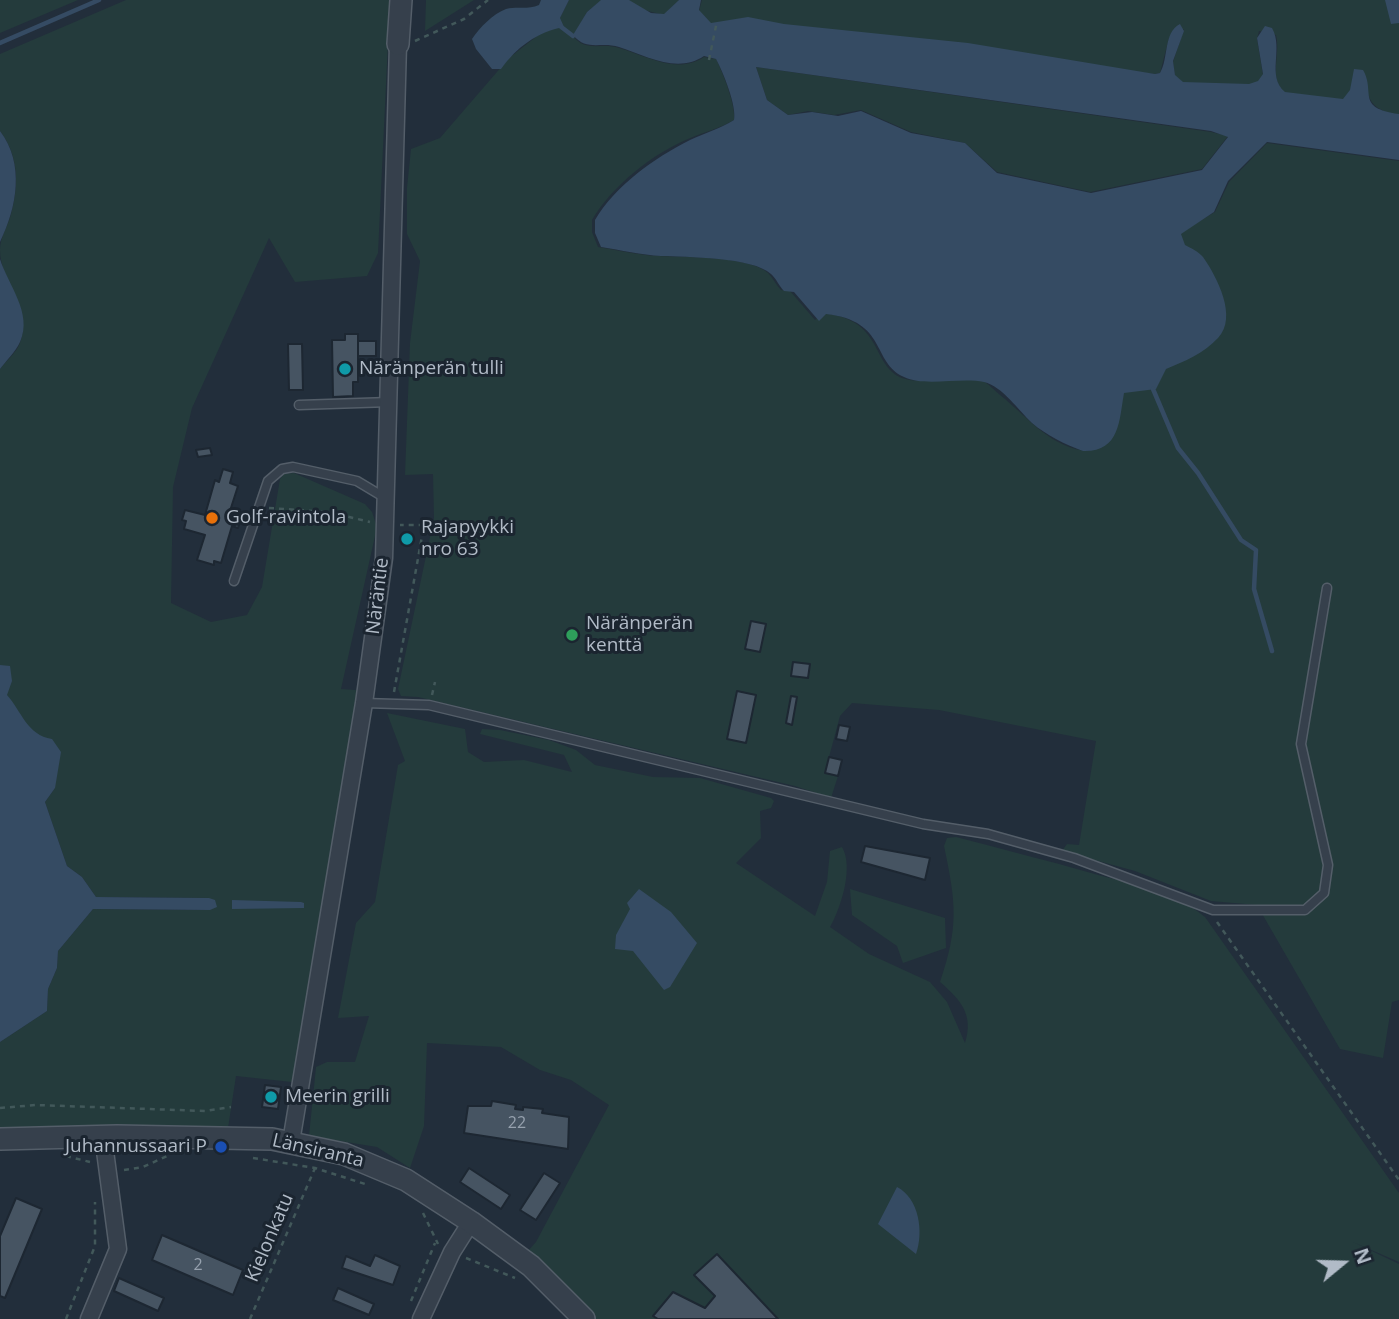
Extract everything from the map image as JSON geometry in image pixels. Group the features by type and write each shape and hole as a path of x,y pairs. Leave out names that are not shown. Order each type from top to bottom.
{"street":[{"path":"398,44 401,0"},
{"name":"Näräntie","path":"291,1142 364,703 384,558 398,44"},
{"path":"89,1319 118,1249 110,1169 103,1136"},
{"name":"Länsiranta","path":"0,1139 103,1136 239,1138 291,1142 377,1166 406,1180 471,1222 531,1266 584,1319"},
{"path":"421,1319 452,1252 471,1222"}],"lane":[{"path":"299,405 390,402"},
{"path":"234,581 268,481 282,469 293,467 357,481 387,499"},
{"path":"364,703 429,705 923,824 988,834 1073,858 1213,909 1305,910 1324,894 1328,865 1301,744 1327,588"}],"path":[{"path":"398,44 418,40 464,19 488,0"},
{"path":"709,60 716,21"},
{"path":"257,507 328,512 385,524 424,525 399,674 390,705"},
{"path":"1213,909 1217,924 1399,1180"},
{"path":"0,1108 36,1105 205,1111 231,1108"},
{"path":"60,1155 110,1169 143,1167 172,1154"},
{"path":"243,1156 315,1168 367,1185"},
{"name":"Kielonkatu","path":"250,1319 315,1168"},
{"path":"66,1319 95,1246 95,1191"},
{"path":"422,1210 435,1242 523,1282"},
{"path":"409,1306 435,1242"}],"green space":[{"path":"0,0 78,0 0,33"},
{"path":"126,0 390,0 378,253 367,276 295,282 269,238 192,408 173,487 171,603 211,622 247,615 262,587 280,479 284,474 294,473 365,504 372,512 377,527 341,689 369,691 292,1082 236,1076 228,1128 0,1133 0,1042 47,1011 48,989 57,968 58,951 93,909 210,910 209,898 96,897 82,877 67,866 45,802 55,788 40,740 25,724 0,712 0,369 19,346 23,330 19,307 1,262 0,250 14,203 16,171 11,150 0,131 0,54"},
{"path":"426,0 474,0 425,31"},
{"path":"569,0 602,0 587,12 573,36 583,44 613,46 673,64 694,62 704,57 716,59 734,114 734,120 674,145 647,162 622,183 592,220 592,232 598,247 650,255 731,260 759,267 768,273 781,290 790,291 815,320 823,313 843,317 857,324 867,333 892,372 902,378 921,381 964,378 983,381 1041,431 1076,449 1090,451 1121,392 1181,244 1178,234 1215,212 1229,182 1267,143 1399,161 1399,1000 1392,1002 1383,1058 1340,1049 1257,905 1211,901 1135,871 1062,851 1067,844 1079,845 1096,741 939,710 852,703 840,716 825,772 838,776 831,798 795,786 418,697 401,696 398,689 434,518 433,474 405,475 410,343 420,261 407,234 407,188 411,149 440,138 509,58 560,18"},
{"path":"628,0 679,0 664,15 640,9"},
{"path":"702,0 1399,0 1399,115 1383,111 1373,104 1366,77 1343,100 1285,93 1277,80 1276,35 1259,31 1257,39 1263,75 1258,82 1249,85 1183,83 1175,76 1173,62 1184,29 1169,38 1160,73 1155,74 711,24 699,11"},
{"path":"756,67 1228,136 1202,169 1090,192 997,172 965,143 911,132 861,110 834,115 808,111 788,115 767,100"},
{"path":"387,713 465,729 468,752 484,762 524,760 572,772 564,755 480,734 482,729 500,730 549,740 576,750 595,765 653,777 700,778 771,798 774,801 771,808 760,811 761,838 736,863 815,916 827,882 830,851 842,847 847,865 845,887 830,927 869,954 930,982 947,1002 965,1043 967,1016 960,1002 940,982 950,945 954,914 944,846 947,838 956,837 1136,885 1165,894 1193,908 1205,917 1399,1193 1399,1262 1353,1242 1399,1264 1399,1319 595,1319 527,1252 536,1242 609,1105 571,1080 540,1070 501,1047 427,1043 424,1126 410,1168 377,1147 309,1136 316,1067 327,1062 355,1062 369,1016 338,1018 356,923 375,902 398,765 405,761"},
{"path":"850,889 945,918 946,948 903,963 897,946 852,915"}],"water":[{"path":"541,0 569,0 560,18 564,27 536,37 521,47 501,69 492,69 476,49 472,39 487,21 501,11 539,5"},
{"path":"601,0 629,0 651,13 664,14 679,0 701,0 699,10 711,23 748,17 784,24 968,43 1155,74 1160,73 1163,67 1171,33 1180,24 1184,31 1173,61 1175,75 1183,82 1249,84 1258,81 1263,74 1257,38 1265,26 1272,28 1275,36 1277,78 1279,86 1285,92 1343,99 1350,90 1354,69 1363,70 1372,103 1377,108 1399,114 1399,160 1267,142 1228,181 1214,212 1181,234 1185,245 1203,257 1219,286 1226,308 1224,329 1206,348 1166,369 1156,389 1124,393 1116,433 1104,446 1083,451 1056,439 1038,427 991,384 975,381 922,381 904,377 887,362 876,342 860,325 846,318 826,314 819,321 794,292 784,291 773,276 762,268 735,261 654,255 601,247 595,233 595,220 624,184 676,147 734,120 734,114 729,89 716,59 704,56 683,63 662,62 612,45 589,45 573,35 587,12","holes":["756,67 1211,131 1228,137 1202,170 1091,193 997,173 965,143 911,133 861,111 838,116 812,112 788,115 767,100"]},
{"path":"1385,0 1399,0 1399,23 1391,24"},
{"path":"0,131 13,157 16,186 11,215 0,242"},
{"path":"0,259 18,299 23,331 20,342 0,369"},
{"path":"0,665 10,666 12,681 7,695 31,728 52,739 61,752 55,788 45,802 67,866 82,877 96,897 209,898 215,900 217,907 210,910 93,909 58,951 57,968 48,989 47,1011 0,1042"},
{"path":"639,889 671,912 697,943 670,987 664,990 633,951 615,949 616,935 630,909 627,903"},
{"path":"232,900 301,902 304,903 304,908 232,909"},
{"path":"897,1187 910,1199 918,1216 920,1236 916,1254 878,1224"}],"building":[{"name":"Näränperän tulli","path":"345,334 358,334 358,382 353,382 353,396 333,397 332,340 345,340"},
{"path":"358,341 376,341 376,356 358,356"},
{"path":"288,344 302,344 303,390 289,390"},
{"path":"210,448 212,455 198,457 196,450"},
{"name":"Golf-ravintola","path":"223,469 233,472 230,483 238,486 230,511 242,515 238,528 232,526 221,563 214,561 214,565 197,560 205,535 184,529 186,521 182,520 185,510 205,515 215,480 219,482"},
{"path":"751,621 766,624 760,652 745,649"},
{"path":"793,662 810,664 808,678 791,676"},
{"path":"737,691 756,695 746,743 727,739"},
{"path":"791,696 797,697 792,725 786,723"},
{"path":"839,725 850,727 847,741 836,739"},
{"path":"829,757 842,760 838,776 825,773"},
{"path":"865,846 930,858 925,880 861,862"},
{"name":"Meerin grilli","path":"265,1085 281,1087 278,1109 262,1107"},
{"path":"492,1101 516,1105 515,1109 543,1109 542,1113 569,1117 568,1149 464,1133 468,1106 491,1106"},
{"path":"469,1168 510,1195 501,1209 460,1182"},
{"path":"544,1173 560,1183 536,1220 520,1210"},
{"path":"16,1198 42,1209 5,1298 0,1296 0,1236"},
{"path":"162,1235 243,1270 233,1295 152,1260"},
{"path":"717,1254 778,1319 658,1319 653,1316 673,1292 705,1308 715,1296 694,1275"},
{"path":"375,1255 400,1266 393,1285 342,1268 346,1256 370,1266"},
{"path":"119,1278 164,1298 158,1311 114,1291"},
{"path":"338,1288 374,1304 369,1315 333,1300"}],"waterway":[{"path":"0,43 99,0"},
{"path":"560,26 573,36"},
{"path":"1153,389 1178,448 1198,473 1241,540 1256,550 1254,589 1272,651"}],"place":[{"name":"Näränperän tulli","path":"345,369"},
{"name":"Golf-ravintola","path":"212,518"},
{"name":"Rajapyykki nro 63","path":"407,539"},
{"name":"Näränperän kenttä","path":"572,635"},
{"name":"Meerin grilli","path":"271,1097"},
{"name":"Juhannussaari P","path":"221,1147"}]}
